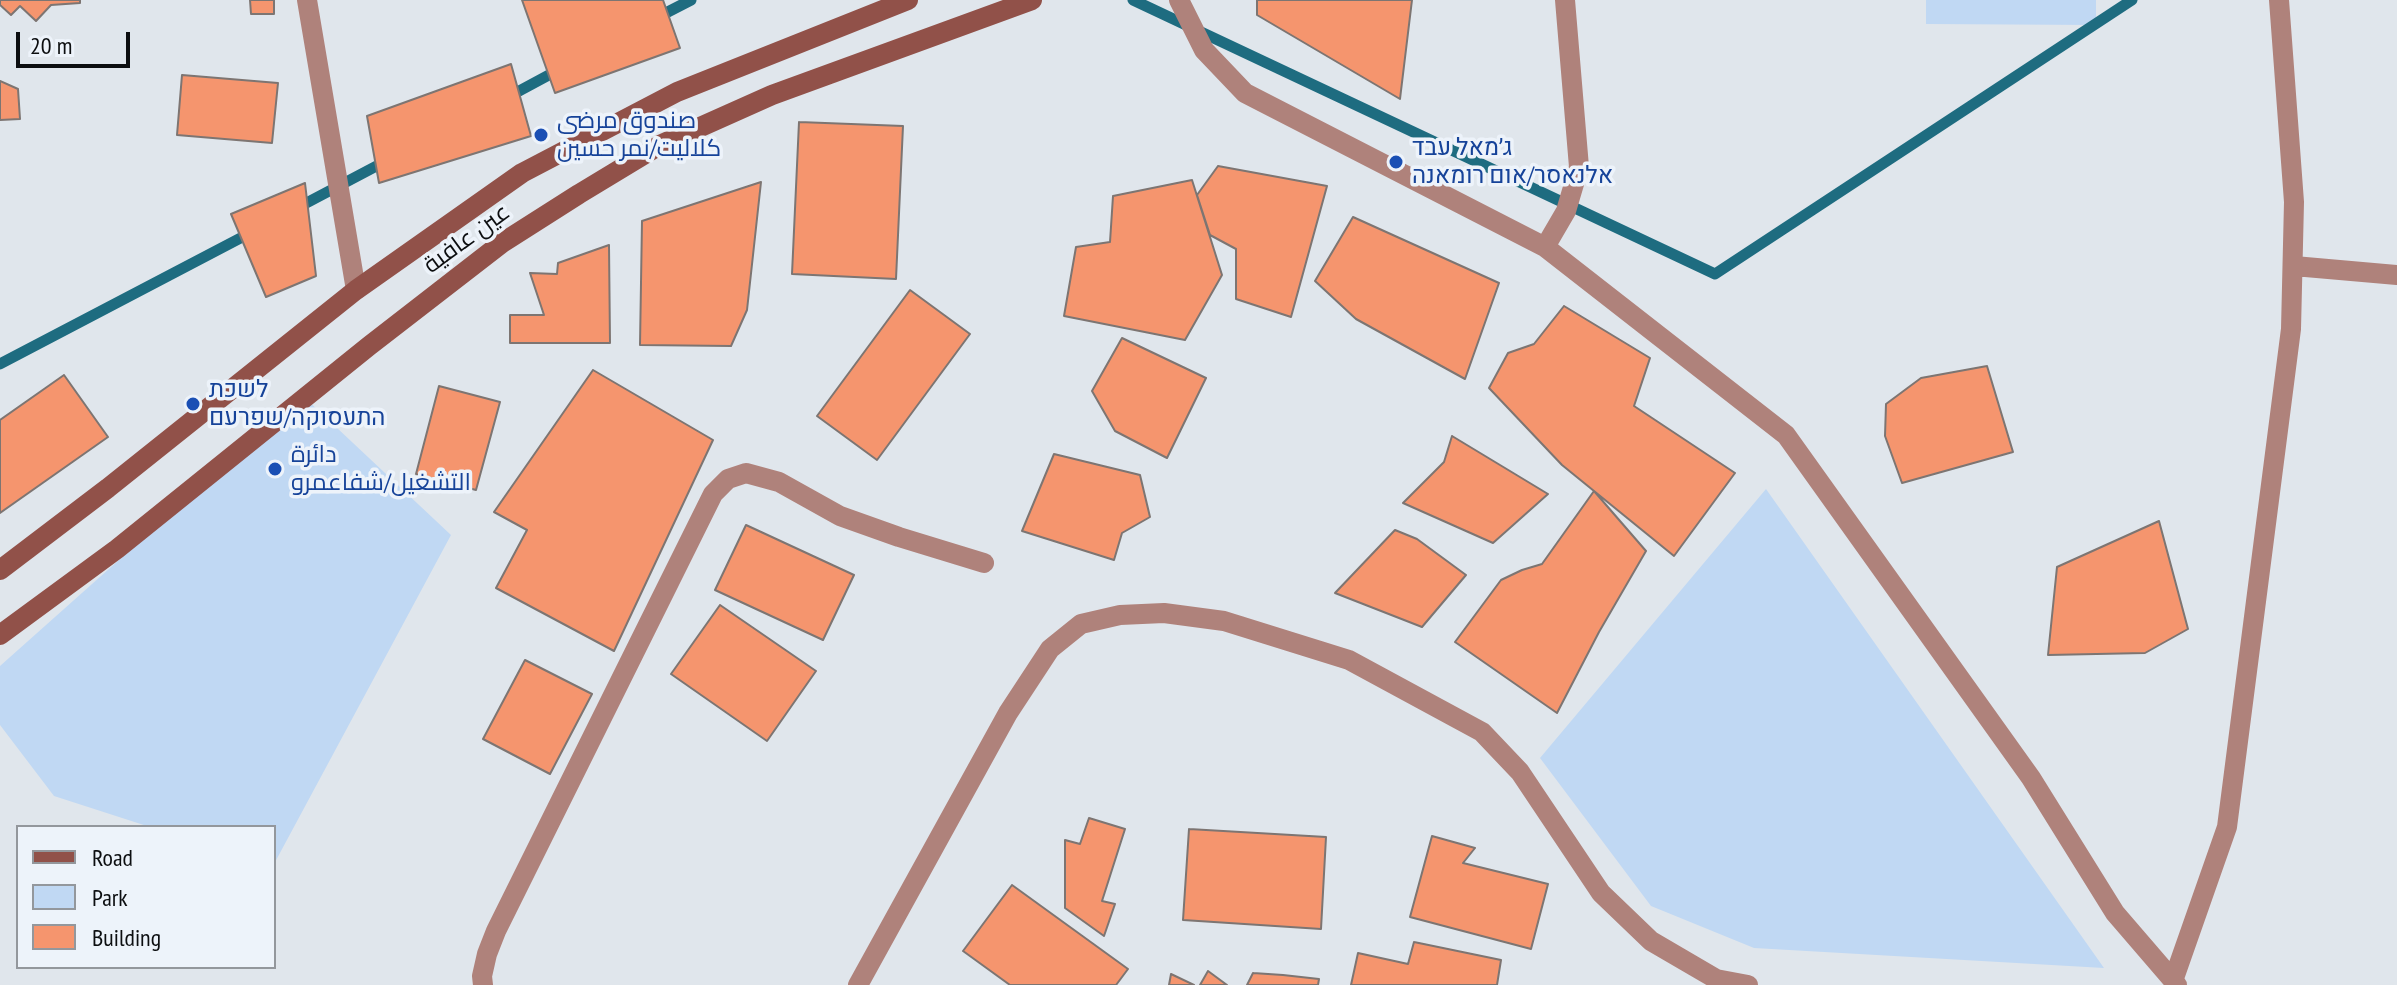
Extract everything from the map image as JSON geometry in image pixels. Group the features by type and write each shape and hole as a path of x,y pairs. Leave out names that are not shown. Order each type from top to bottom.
{"main road":[{"name":"عين عافية","path":"0,570 356,290 522,173 677,92 908,0"},
{"name":"عين عافية","path":"0,635 117,549 502,243 579,194 660,145 772,95 1032,0"}],"street":[{"path":"307,0 356,290"},
{"path":"1179,0 1204,50 1245,93 1545,247 1786,435 2031,778 2115,913 2175,983"},
{"path":"1545,247 1566,211 1579,167 1565,0"},
{"path":"2175,983 2227,827 2291,329 2294,202 2279,0"},
{"path":"2294,266 2397,275"},
{"path":"483,985 487,954 496,931 713,494 728,479 746,473 779,482 840,516 984,563"},
{"path":"858,985 1008,713 1050,649 1081,624 1120,615 1164,613 1224,621 1349,660 1482,732 1520,772 1601,893 1651,941 1716,979 1748,985"}],"green space":[{"path":"1926,0 2096,0 2096,25 1926,24"},
{"path":"303,396 451,535 276,860 276,825 144,825 54,796 0,725 0,666"},
{"path":"1766,489 2104,968 1754,948 1651,906 1540,758"}],"building":[{"path":"0,0 80,0 80,3 51,5 36,21 20,6 11,15 0,5"},
{"path":"250,0 274,0 274,14 251,14"},
{"path":"522,0 663,0 680,48 555,93"},
{"path":"1257,0 1412,0 1400,99 1257,15"},
{"path":"511,64 531,136 379,183 367,116"},
{"path":"182,75 278,83 272,143 177,135"},
{"path":"0,81 18,89 20,119 0,120"},
{"path":"799,122 903,126 896,279 792,274"},
{"path":"1218,166 1327,186 1291,317 1236,299 1236,249 1210,235 1197,195"},
{"path":"1192,180 1222,275 1185,340 1064,316 1076,247 1110,242 1113,196"},
{"path":"761,182 747,310 731,346 640,345 642,221"},
{"path":"305,183 316,276 266,297 231,214"},
{"path":"1353,217 1499,283 1465,379 1356,319 1315,281"},
{"path":"609,245 610,343 510,343 510,315 544,315 530,273 557,274 558,263"},
{"path":"910,290 970,334 877,460 817,416"},
{"path":"1564,306 1650,358 1634,406 1735,473 1674,556 1562,465 1489,388 1508,353 1534,344"},
{"path":"1122,338 1206,378 1167,458 1115,431 1092,391"},
{"path":"1987,366 2013,452 1902,483 1885,436 1886,404 1921,378"},
{"path":"593,370 713,440 614,651 496,588 527,530 494,512"},
{"path":"64,375 108,437 0,513 0,420"},
{"path":"439,386 500,402 476,490 416,474"},
{"path":"1452,436 1548,494 1493,543 1403,503 1444,462"},
{"path":"1054,454 1140,475 1150,517 1122,533 1114,560 1022,531"},
{"path":"1594,491 1646,551 1557,713 1455,642 1501,580 1542,564"},
{"path":"2159,521 2188,629 2145,653 2048,655 2057,567"},
{"path":"746,525 854,575 823,640 715,590"},
{"path":"1395,530 1417,539 1466,575 1422,627 1335,593"},
{"path":"720,605 816,671 767,741 671,674"},
{"path":"525,660 592,694 550,774 483,739"},
{"path":"1089,818 1125,829 1102,901 1115,904 1104,936 1065,908 1065,840 1080,844"},
{"path":"1189,829 1326,837 1321,929 1183,920"},
{"path":"1432,836 1475,848 1463,863 1548,884 1531,949 1410,917"},
{"path":"1012,885 1128,969 1116,985 1010,985 963,951"},
{"path":"1414,942 1501,960 1497,985 1351,985 1358,953 1408,964"},
{"path":"1208,971 1227,985 1200,985"},
{"path":"1253,973 1319,979 1318,985 1247,985"},
{"path":"1171,974 1194,985 1169,985"}],"waterway":[{"path":"656,18 691,0"},
{"path":"1133,0 1715,274 2132,0"},
{"path":"508,97 560,69"},
{"path":"295,209 386,161"},
{"path":"0,364 252,232"}],"place":[{"name":"صندوق مرضى كلاليت/نمر حسين","path":"541,135"},
{"name":"ג׳מאל עבד אלנאסר/אום רומאנה","path":"1396,162"},
{"name":"לשכת התעסוקה/שפרעם","path":"193,404"},
{"name":"دائرة التشغيل/شفاعمرو","path":"275,469"}]}
